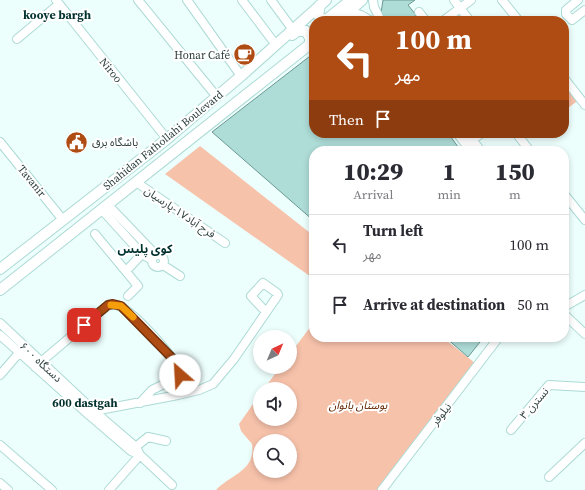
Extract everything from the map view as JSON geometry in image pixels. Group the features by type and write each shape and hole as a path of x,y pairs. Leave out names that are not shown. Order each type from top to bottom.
{"main road":[{"path":"331,16 351,0"},
{"path":"344,16 362,0"},
{"name":"Shahidan Fathollahi Boulevard","path":"0,269 167,139 241,76 323,2"},
{"path":"319,16 318,15 323,2"},
{"path":"259,60 266,57 297,31 306,31 309,36"},
{"name":"Shahidan Fathollahi Boulevard","path":"0,290 309,44"}],"street":[{"path":"138,0 217,97"},
{"path":"187,0 241,76"},
{"path":"242,0 276,45"},
{"path":"271,0 293,30"},
{"path":"373,0 374,8 378,16"},
{"path":"454,0 466,16"},
{"path":"450,16 471,0"},
{"path":"502,0 515,16"},
{"path":"568,16 566,14 566,10 578,0"},
{"path":"17,39 57,1"},
{"name":"Niroo","path":"57,1 167,139"},
{"path":"569,17 572,20 585,10"},
{"path":"349,11 362,16"},
{"path":"419,12 422,16"},
{"path":"569,85 585,106"},
{"path":"462,138 470,145"},
{"path":"520,138 526,146"},
{"name":"Tavanir","path":"0,142 63,220"},
{"name":"فرح آباد۱۷-پارسیان","path":"136,182 225,243"},
{"path":"569,200 585,220"},
{"path":"105,207 142,254 154,257 162,255 163,265 180,276"},
{"path":"105,207 154,257"},
{"path":"95,234 138,286 128,296"},
{"path":"126,271 142,254"},
{"path":"569,304 585,295"},
{"path":"38,365 108,305 113,304 121,306 175,361 180,371 178,377 149,392 140,403"},
{"path":"92,413 199,390 213,384 234,359 266,312"},
{"path":"569,319 585,334"},
{"name":"۶۰۰ دستگاه","path":"0,323 38,365 172,485"},
{"name":"۶۰۰ دستگاه","path":"0,335 19,353 38,365"},
{"name":"نیلوفر","path":"382,490 496,342"},
{"path":"0,375 19,353"},
{"name":"نسترن ۳","path":"511,430 549,385 585,387"},
{"path":"133,449 148,437 166,441"},
{"path":"548,477 585,443"},
{"path":"0,445 52,490"},
{"path":"109,490 140,455"},
{"path":"0,483 8,490"}],"green space":[{"path":"569,85 580,99 569,107"},
{"path":"200,146 309,232 309,275 165,174"},
{"name":"بوستان بانوان","path":"309,329 309,342 448,342 475,363 379,490 216,490 241,471 250,460 252,444 241,431 239,424 253,404 253,426 297,426 297,382 269,382 275,374 297,374 297,345"}],"building":[{"path":"383,0 415,0 408,5 416,15 415,16 383,16 381,13"},
{"path":"309,57 309,138 452,138 457,146 309,146 309,217 212,132"},
{"path":"451,342 480,342 468,357"}],"slow traffic":[{"path":"111,305 121,306 133,317"}],"place":[{"name":"Honar Café","path":"245,55"},
{"name":"باشگاه برق","path":"77,142"}],"district":[{"name":"kooye bargh","path":"57,15"},
{"name":"کوی پلیس","path":"145,249"},
{"name":"600 dastgah","path":"85,403"}],"route":[{"path":"84,325 108,305 113,304 121,306 175,361 180,371 180,375"}]}
